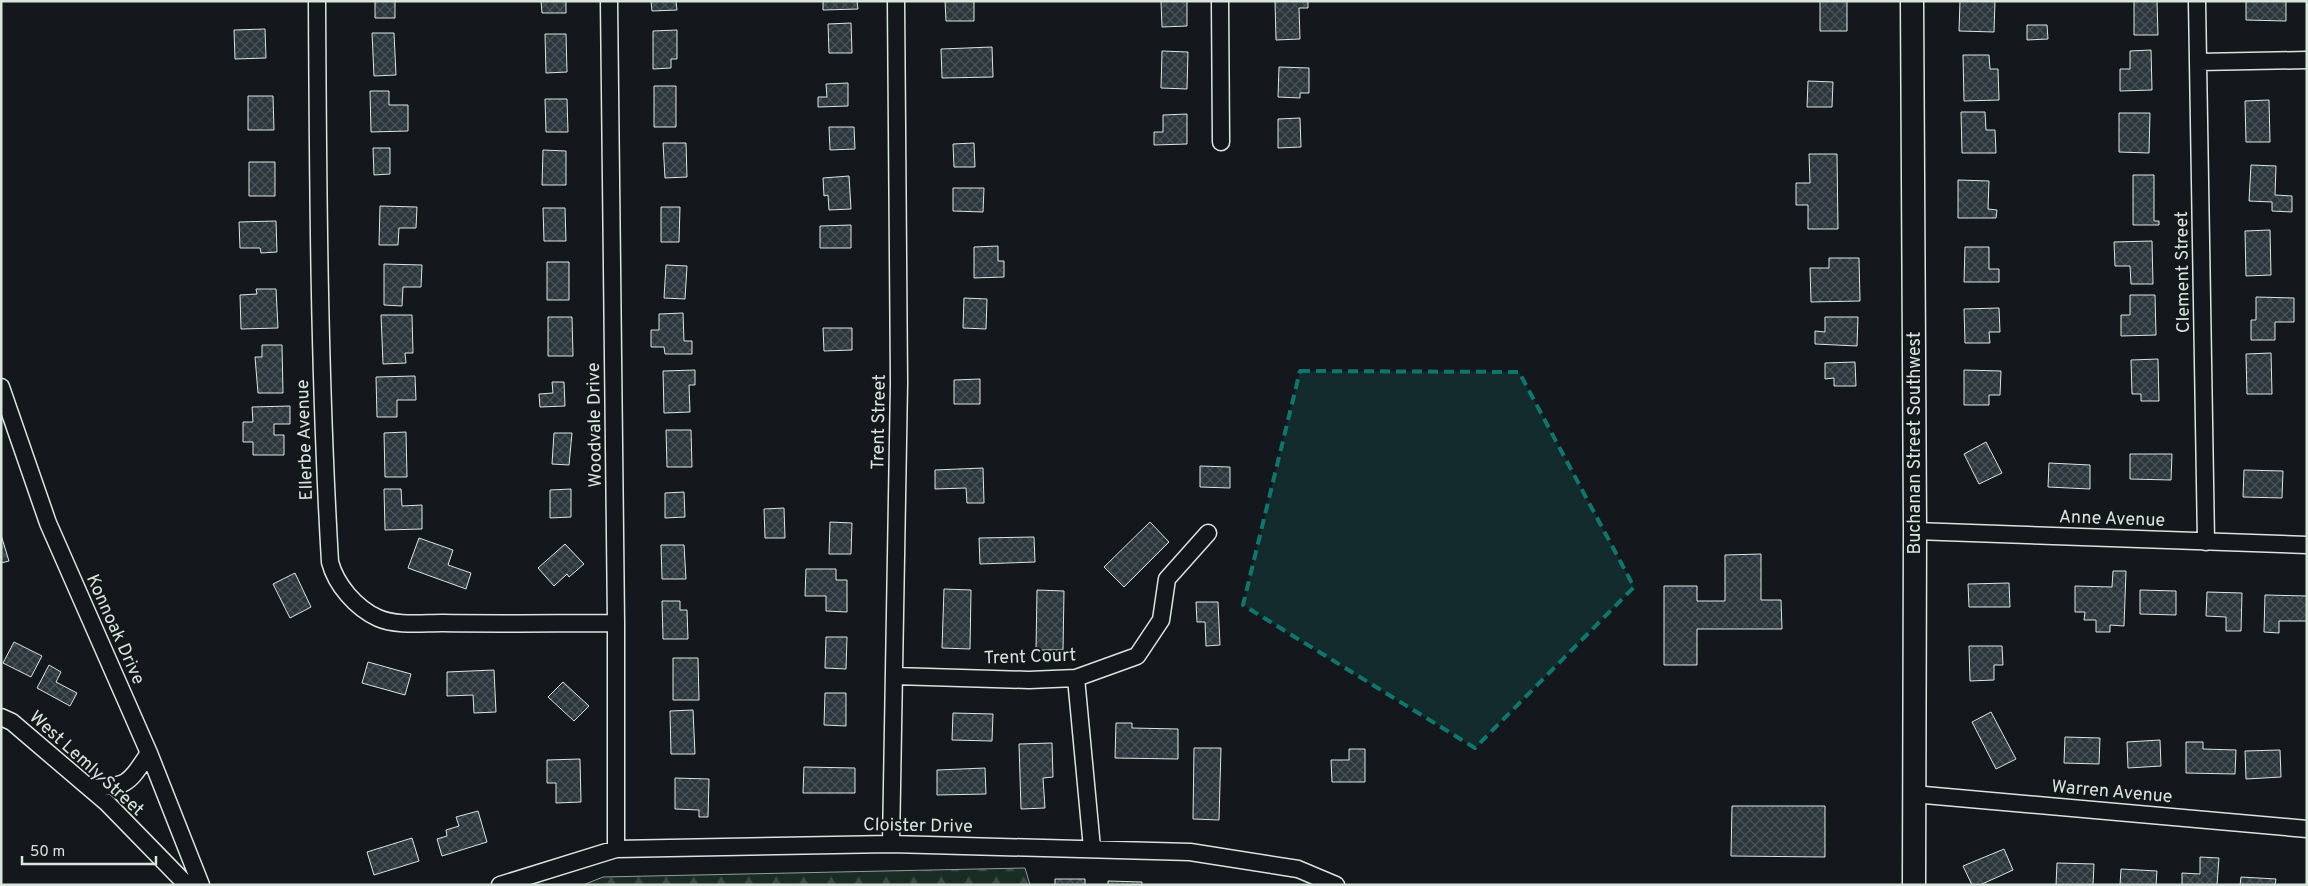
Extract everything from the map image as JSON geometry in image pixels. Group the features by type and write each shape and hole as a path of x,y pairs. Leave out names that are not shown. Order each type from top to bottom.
{"street":[{"name":"Ellerbe Avenue","path":"317,1 319,279 323,441 330,562 336,577 345,592 364,609 385,620 401,623 616,623"},
{"name":"Woodvale Drive","path":"609,1 616,623 616,849"},
{"name":"Trent Street","path":"891,844 899,383 896,1"},
{"path":"1220,1 1220,142"},
{"name":"Buchanan Street Southwest","path":"1912,1 1915,531 1914,885"},
{"name":"Clement Street","path":"2197,1 2206,542"},
{"path":"2199,62 2307,60"},
{"name":"Konnoak Drive","path":"1,387 48,523 149,753 201,885"},
{"name":"Anne Avenue","path":"1915,531 2307,545"},
{"name":"Trent Court","path":"894,676 1029,680 1077,686 1137,656 1161,620 1167,579 1208,533"},
{"path":"1077,686 1092,848"},
{"name":"West Lemly Street","path":"1,717 12,722 91,788 187,885"},
{"path":"91,788 114,787 130,781 149,753"},
{"name":"Warren Avenue","path":"1914,794 2307,828"},
{"name":"Cloister Drive","path":"500,885 616,849 891,844 1190,852 1298,869 1336,885"}],"highlighted area":[{"path":"1300,371 1519,372 1634,587 1475,748 1243,605"}],"green space":[{"path":"1025,868 1030,885 583,885 603,877"}],"building":[{"path":"375,1 395,1 395,18 375,18"},
{"path":"541,1 566,1 566,13 542,13"},
{"path":"651,1 676,1 677,10 652,11"},
{"path":"823,1 857,1 858,9 823,10"},
{"path":"945,1 974,1 974,21 946,21"},
{"path":"1161,1 1187,1 1187,26 1162,27"},
{"path":"1275,1 1308,1 1308,8 1299,8 1300,39 1276,40"},
{"path":"1820,1 1847,1 1847,31 1820,31"},
{"path":"1960,1 1995,1 1994,32 1959,31"},
{"path":"2134,1 2157,1 2158,35 2134,35"},
{"path":"2246,1 2286,1 2286,21 2246,20"},
{"path":"851,23 852,53 829,53 828,24"},
{"path":"2027,25 2047,25 2048,39 2027,40"},
{"path":"265,29 266,58 235,59 234,30"},
{"path":"677,30 677,59 671,59 671,68 653,69 653,31"},
{"path":"372,33 394,33 396,75 374,76"},
{"path":"545,34 566,34 567,72 546,73"},
{"path":"992,47 993,77 942,78 941,49"},
{"path":"2151,50 2152,90 2120,91 2120,69 2130,69 2130,51"},
{"path":"1162,51 1188,52 1187,89 1161,88"},
{"path":"1963,55 1989,55 1990,69 1998,69 1999,100 1964,101"},
{"path":"1279,67 1309,68 1309,93 1300,93 1300,98 1278,97"},
{"path":"1808,81 1833,82 1832,107 1807,107"},
{"path":"848,83 848,106 818,107 818,97 827,97 826,84"},
{"path":"654,86 676,86 676,127 654,127"},
{"path":"370,91 389,91 389,105 408,105 408,131 371,132"},
{"path":"248,96 273,96 274,130 248,130"},
{"path":"545,99 567,99 568,132 546,132"},
{"path":"2269,100 2270,142 2246,142 2245,101"},
{"path":"1961,112 1985,112 1986,130 1995,130 1996,153 1962,153"},
{"path":"2119,113 2150,113 2149,153 2119,152"},
{"path":"1187,114 1187,144 1154,145 1154,132 1163,132 1163,115"},
{"path":"1300,118 1301,147 1278,148 1278,119"},
{"path":"829,127 854,127 855,149 830,150"},
{"path":"663,143 686,143 687,177 665,178"},
{"path":"974,143 975,167 954,167 953,144"},
{"path":"373,148 390,148 390,174 374,175"},
{"path":"543,150 566,151 566,185 542,185"},
{"path":"1809,154 1837,154 1838,229 1808,229 1808,205 1796,205 1796,183 1810,183"},
{"path":"249,162 275,162 275,196 249,196"},
{"path":"2251,165 2276,166 2275,195 2292,196 2292,212 2272,211 2272,202 2249,201"},
{"path":"2133,175 2154,175 2154,221 2159,221 2159,225 2133,225"},
{"path":"849,176 851,209 829,210 828,195 824,196 823,178"},
{"path":"1958,180 1989,181 1988,209 1997,210 1996,218 1958,218"},
{"path":"953,188 984,188 983,212 953,211"},
{"path":"380,206 417,207 416,228 399,228 398,245 379,245"},
{"path":"661,207 680,207 679,242 661,242"},
{"path":"543,208 565,208 566,241 544,241"},
{"path":"276,221 277,252 261,253 260,248 240,248 239,222"},
{"path":"851,225 851,248 820,248 820,226"},
{"path":"2270,230 2271,275 2246,276 2245,231"},
{"path":"2152,241 2153,284 2131,284 2130,266 2115,266 2114,242"},
{"path":"998,246 998,261 1004,261 1004,277 974,278 974,247"},
{"path":"1965,247 1989,247 1989,269 1999,269 1999,282 1964,282"},
{"path":"1829,258 1859,258 1860,301 1811,302 1810,268 1829,268"},
{"path":"547,262 569,262 569,300 547,300"},
{"path":"384,264 422,265 421,287 403,287 402,306 384,305"},
{"path":"666,265 687,266 685,299 664,298"},
{"path":"256,289 276,289 278,328 241,329 240,295 257,294"},
{"path":"2130,295 2155,295 2156,335 2121,336 2121,315 2130,315"},
{"path":"2256,297 2294,298 2294,322 2275,322 2275,340 2251,340 2251,320 2256,320"},
{"path":"964,298 987,299 986,329 963,328"},
{"path":"1999,308 2000,332 1989,332 1990,343 1965,343 1964,309"},
{"path":"683,313 684,341 692,341 692,354 665,354 664,347 651,347 651,330 659,330 659,314"},
{"path":"381,315 412,315 413,353 405,353 406,363 383,364"},
{"path":"548,317 572,317 573,356 548,356"},
{"path":"1825,317 1858,317 1857,346 1815,344 1815,331 1825,332"},
{"path":"823,328 852,328 852,350 824,351"},
{"path":"262,345 282,345 283,393 258,393 255,357 262,357"},
{"path":"2271,353 2272,394 2247,394 2246,354"},
{"path":"2158,359 2159,401 2141,401 2141,394 2132,394 2131,360"},
{"path":"1855,362 1856,386 1834,386 1834,378 1825,379 1825,363"},
{"path":"695,370 695,385 689,385 690,412 664,413 663,371"},
{"path":"1964,370 2001,371 2000,395 1989,395 1989,405 1964,405"},
{"path":"415,376 416,400 397,400 397,417 377,417 376,377"},
{"path":"980,379 980,404 954,404 954,380"},
{"path":"552,382 564,382 565,406 540,407 539,394 553,393"},
{"path":"290,406 290,424 274,424 274,435 284,435 284,455 253,455 253,442 243,442 243,422 253,422 252,407"},
{"path":"666,430 691,430 692,467 667,467"},
{"path":"406,432 407,477 385,477 384,433"},
{"path":"554,433 572,433 569,465 552,464"},
{"path":"1986,442 2002,473 1979,484 1964,454"},
{"path":"2130,454 2172,454 2171,480 2130,479"},
{"path":"2049,463 2090,465 2090,489 2048,487"},
{"path":"1200,466 1230,467 1230,488 1200,487"},
{"path":"983,468 984,503 967,503 966,488 935,489 935,470"},
{"path":"2244,470 2283,471 2282,498 2243,497"},
{"path":"384,489 401,489 402,506 422,505 422,529 385,530"},
{"path":"571,489 571,517 550,518 550,490"},
{"path":"684,492 685,517 665,518 665,493"},
{"path":"784,508 785,538 765,538 764,509"},
{"path":"830,522 852,523 851,554 829,554"},
{"path":"1150,522 1169,542 1124,587 1104,567"},
{"path":"1,535 9,561 1,563"},
{"path":"1034,537 1035,562 980,564 979,538"},
{"path":"419,538 453,550 448,565 471,573 466,589 408,568"},
{"path":"565,544 584,564 569,577 567,574 554,586 538,568"},
{"path":"661,545 684,545 686,579 662,579"},
{"path":"1761,554 1761,600 1781,600 1782,629 1697,629 1697,665 1664,665 1664,586 1697,586 1697,601 1725,601 1725,555"},
{"path":"806,569 836,569 836,580 847,580 847,612 826,611 826,596 805,596"},
{"path":"2113,571 2126,571 2124,626 2110,625 2110,632 2096,632 2096,620 2084,620 2085,612 2075,612 2075,586 2112,587"},
{"path":"295,573 311,607 290,618 273,584"},
{"path":"2009,583 2010,607 1969,607 1968,584"},
{"path":"944,589 971,590 970,649 942,648"},
{"path":"1037,590 1064,591 1063,650 1036,650"},
{"path":"2140,590 2176,591 2176,615 2140,614"},
{"path":"2207,592 2242,593 2241,631 2226,631 2226,617 2206,616"},
{"path":"2265,595 2307,596 2307,621 2279,621 2279,633 2264,632"},
{"path":"662,601 680,601 680,610 687,610 688,639 663,639"},
{"path":"1196,602 1218,602 1220,645 1206,646 1205,622 1197,622"},
{"path":"826,637 847,637 846,669 825,668"},
{"path":"14,642 42,656 31,677 3,663"},
{"path":"1969,646 2002,646 2003,665 1994,665 1994,680 1970,681"},
{"path":"673,658 698,658 699,700 673,700"},
{"path":"368,662 411,674 405,695 362,683"},
{"path":"49,665 61,672 56,682 77,693 70,706 37,688"},
{"path":"494,670 496,712 474,713 473,695 447,696 447,672"},
{"path":"563,682 589,706 574,721 548,697"},
{"path":"825,693 846,693 846,726 824,725"},
{"path":"693,710 695,754 671,754 670,711"},
{"path":"1991,712 2016,759 1996,769 1972,722"},
{"path":"953,713 993,714 992,741 952,740"},
{"path":"1116,723 1132,723 1132,728 1178,729 1178,759 1115,758"},
{"path":"2065,737 2100,738 2099,764 2064,763"},
{"path":"2160,740 2161,766 2128,768 2127,742"},
{"path":"2186,742 2203,742 2203,749 2236,750 2235,774 2186,773"},
{"path":"1052,743 1053,777 1043,778 1045,808 1021,809 1019,744"},
{"path":"1194,748 1221,748 1219,820 1193,819"},
{"path":"1349,749 1365,749 1365,782 1332,782 1331,760 1349,760"},
{"path":"2280,750 2281,777 2246,779 2245,751"},
{"path":"580,759 581,802 556,803 556,783 547,783 547,760"},
{"path":"804,767 855,768 855,793 803,793"},
{"path":"985,768 986,794 937,795 937,770"},
{"path":"675,778 709,779 708,817 699,817 699,810 675,809"},
{"path":"1732,806 1825,806 1825,857 1731,856"},
{"path":"478,811 487,842 442,856 437,839 447,836 446,830 459,826 456,817"},
{"path":"412,838 419,861 374,875 367,852"},
{"path":"2004,849 2013,870 1980,885 1972,885 1963,866"},
{"path":"2200,857 2219,858 2217,885 2182,885 2182,873 2200,874"},
{"path":"2057,863 2094,864 2093,885 2056,885"},
{"path":"2121,869 2157,871 2156,885 2120,885"},
{"path":"2241,877 2276,879 2275,885 2240,885"},
{"path":"1055,879 1085,879 1085,885 1055,885"},
{"path":"1108,881 1142,882 1142,885 1108,885"}]}
